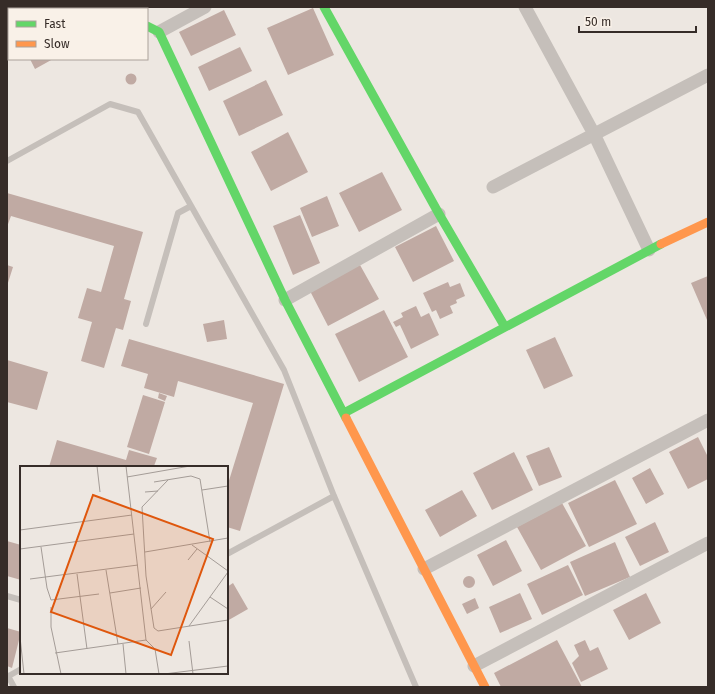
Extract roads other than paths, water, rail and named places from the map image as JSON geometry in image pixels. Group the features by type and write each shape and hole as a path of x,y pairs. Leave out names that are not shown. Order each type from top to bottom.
{"street":[{"path":"159,32 205,7"},
{"path":"324,7 439,214 505,327"},
{"path":"525,7 594,134 649,250"},
{"path":"148,26 159,32 285,300 485,687"},
{"path":"493,187 708,75"},
{"path":"285,300 439,214"},
{"path":"344,413 649,250 708,222"},
{"path":"424,569 708,420"},
{"path":"474,666 708,543"}],"lane":[{"path":"7,161 110,104 138,112 284,370 334,496 416,687"},
{"path":"146,324 178,213 191,206"},
{"path":"228,553 334,496"},
{"path":"7,596 20,600"},
{"path":"14,687 8,677 20,670"}]}
